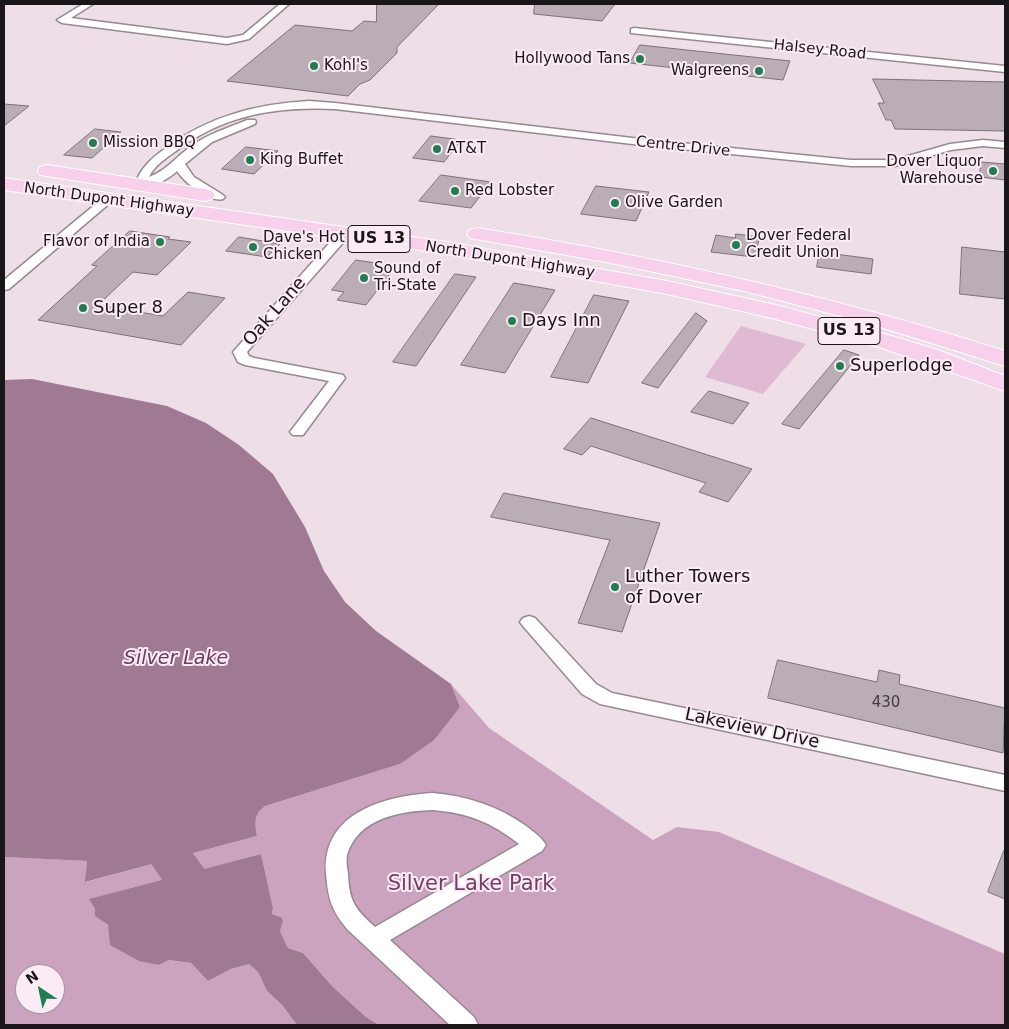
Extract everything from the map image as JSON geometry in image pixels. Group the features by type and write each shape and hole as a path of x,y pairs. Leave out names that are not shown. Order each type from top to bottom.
{"highway":[{"name":"North Dupont Highway","path":"31,169 609,255 764,288 933,335 1005,359"},
{"name":"North Dupont Highway","path":"4,184 544,264 737,303 886,341 1005,384"},
{"path":"69,194 113,192 141,185"},
{"path":"107,200 140,195 219,197"},
{"path":"344,234 367,231 464,243 474,239 478,234"}],"street":[{"path":"88,4 62,20 227,41 246,37 285,4"},
{"name":"Halsey Road","path":"634,31 1005,69"},
{"name":"Centre Drive","path":"141,185 144,172 194,132 219,121 256,111 299,105 325,104 622,140 851,163 895,162 950,147 1005,144"},
{"name":"Centre Drive","path":"141,185 167,174 208,140 254,121 296,113 360,109"},
{"path":"179,163 182,173 187,178 219,197"},
{"path":"4,286 107,200"},
{"name":"Oak Lane","path":"298,432 338,378 250,362 243,359 240,352 344,234"},
{"name":"Lakeview Drive","path":"529,622 589,689 607,699 1005,783"},
{"path":"373,939 535,845 514,828 470,806 416,801 394,805 372,815 353,827 343,840 336,856 337,883 340,898 346,910 373,939 466,1025"}],"shaded area":[{"path":"741,326 806,344 763,394 705,377"}],"green space":[{"name":"Silver Lake Park","path":"451,684 489,728 653,840 677,827 719,832 1005,954 1005,1025 379,1025 366,1017 333,987 303,953 288,948 280,931 281,917 272,914 273,908 261,854 90,899 96,916 159,965 169,960 191,963 208,981 231,969 249,964 258,972 267,991 282,1005 297,1025 4,1025 4,857 87,861 86,882 257,836 256,816 265,806 400,764 460,707"}],"water":[{"name":"Silver Lake","path":"32,379 167,406 206,423 239,445 273,474 305,527 324,571 345,602 376,631 451,684 460,707 434,740 400,764 265,806 258,813 256,819 257,836 85,882 87,861 4,857 4,380"},
{"path":"261,854 273,908 272,914 281,917 283,920 280,931 288,948 303,953 333,987 366,1017 379,1025 297,1025 282,1005 267,991 258,972 249,964 231,969 208,981 191,963 169,960 159,965 139,961 110,945 108,925 95,916 95,909 89,899"}],"building":[{"name":"Kohl's","path":"377,4 439,4 397,47 397,53 370,80 360,84 348,96 227,81 295,25 352,31 364,21 376,22"},
{"path":"535,4 615,4 602,21 534,14"},
{"path":"640,45 790,61 783,80 630,63"},
{"path":"873,79 1005,82 1005,131 895,129 891,120 886,120 878,103 884,103"},
{"path":"4,104 29,106 4,126"},
{"name":"Mission BBQ","path":"95,129 121,132 92,158 64,155"},
{"name":"AT&T","path":"431,136 461,140 444,162 413,158"},
{"name":"King Buffet","path":"246,147 278,151 254,174 222,169"},
{"name":"Dover Liquor Warehouse","path":"981,162 1005,164 1005,180 980,177"},
{"name":"Red Lobster","path":"441,175 491,182 471,208 419,201"},
{"name":"Olive Garden","path":"596,186 649,192 636,221 581,214"},
{"name":"Super 8","path":"130,231 191,242 157,275 133,272 98,305 163,316 188,292 225,298 181,345 38,320 97,266 92,265"},
{"name":"Dover Federal Credit Union","path":"736,234 760,237 754,257 711,252 716,235 735,238"},
{"name":"Dave's Hot Chicken","path":"239,237 280,244 267,257 226,251"},
{"path":"962,247 1005,252 1005,299 960,294"},
{"path":"820,252 873,259 871,274 817,267"},
{"name":"Sound of Tri-State","path":"356,260 396,266 366,305 337,300 344,292 332,290"},
{"path":"455,274 476,277 416,366 393,362"},
{"path":"514,283 555,290 505,373 461,365"},
{"path":"594,295 629,301 588,383 551,377"},
{"path":"696,313 707,321 658,388 642,383"},
{"path":"844,350 859,355 799,429 782,424"},
{"path":"709,391 749,403 733,424 691,412"},
{"path":"591,418 752,469 728,502 699,492 706,483 591,446 582,455 564,449"},
{"name":"Luther Towers of Dover","path":"504,493 660,523 622,632 578,623 610,540 491,517"},
{"path":"778,660 877,682 879,670 900,675 899,684 1005,708 1003,753 768,698"},
{"path":"1005,852 1005,899 988,892"}],"waterway":[{"path":"145,821 210,912"}],"place":[{"name":"Hollywood Tans","path":"640,59"},
{"name":"Kohl's","path":"314,66"},
{"name":"Walgreens","path":"759,71"},
{"name":"Mission BBQ","path":"93,143"},
{"name":"AT&T","path":"437,149"},
{"name":"King Buffet","path":"250,160"},
{"name":"Dover Liquor Warehouse","path":"993,171"},
{"name":"Red Lobster","path":"455,191"},
{"name":"Olive Garden","path":"615,203"},
{"name":"Flavor of India","path":"160,242"},
{"name":"Dover Federal Credit Union","path":"736,245"},
{"name":"Dave's Hot Chicken","path":"253,247"},
{"name":"Sound of Tri-State","path":"364,278"},
{"name":"Super 8","path":"83,308"},
{"name":"Days Inn","path":"512,321"},
{"name":"Superlodge","path":"840,366"},
{"name":"Luther Towers of Dover","path":"615,587"}]}
